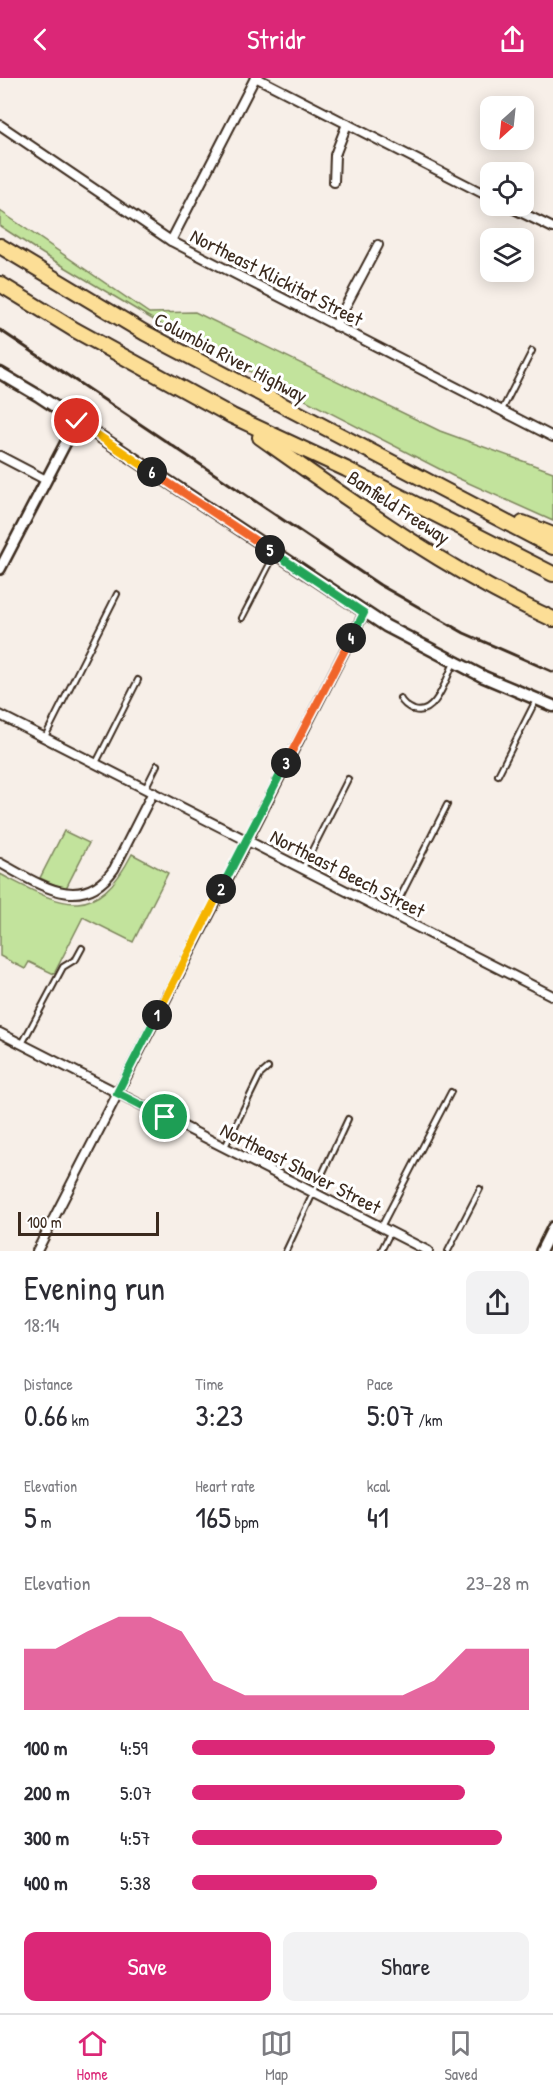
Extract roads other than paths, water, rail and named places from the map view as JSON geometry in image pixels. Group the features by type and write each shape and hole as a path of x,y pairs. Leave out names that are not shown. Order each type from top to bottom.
{"highway":[{"name":"Columbia River Highway","path":"0,246 175,350 450,492"},
{"path":"0,284 75,330 232,416 346,469 553,574"},
{"name":"Banfield Freeway","path":"232,416 334,489 416,542 494,589 553,619"},
{"name":"Banfield Freeway","path":"450,492 553,535"},
{"path":"450,492 553,547"}],"main road":[{"path":"0,372 364,613 454,662 553,706"}],"street":[{"path":"171,241 256,78 480,192"},
{"path":"334,182 335,155 347,124"},
{"name":"Northeast Klickitat Street","path":"0,125 171,241 553,436"},
{"path":"528,216 553,228"},
{"path":"335,326 378,245"},
{"path":"0,569 77,421"},
{"path":"0,456 46,480"},
{"path":"37,1251 364,613"},
{"name":"Northeast Beech Street","path":"0,715 553,996"},
{"path":"0,863 55,892 73,894 90,890 105,880 114,869 149,790"},
{"name":"Northeast Shaver Street","path":"0,1033 381,1227 413,1248 428,1251"},
{"path":"541,1251 553,1227"}],"lane":[{"path":"502,411 532,351"},
{"path":"242,618 275,554"},
{"path":"45,737 117,594"},
{"path":"400,698 408,708 418,711 427,709 433,704 454,662"},
{"path":"96,763 138,680"},
{"path":"498,775 536,699"},
{"path":"149,790 157,765"},
{"path":"303,868 348,779"},
{"path":"392,913 447,805"},
{"path":"22,1044 63,967 76,959 82,948"},
{"path":"225,1148 248,1105 260,1075 267,1068"},
{"path":"381,1227 450,1092"},
{"path":"286,1251 348,1119"},
{"path":"448,1251 480,1188"},
{"path":"381,1251 390,1232"}],"railway":[{"path":"0,330 380,585 464,633 553,672"}]}
